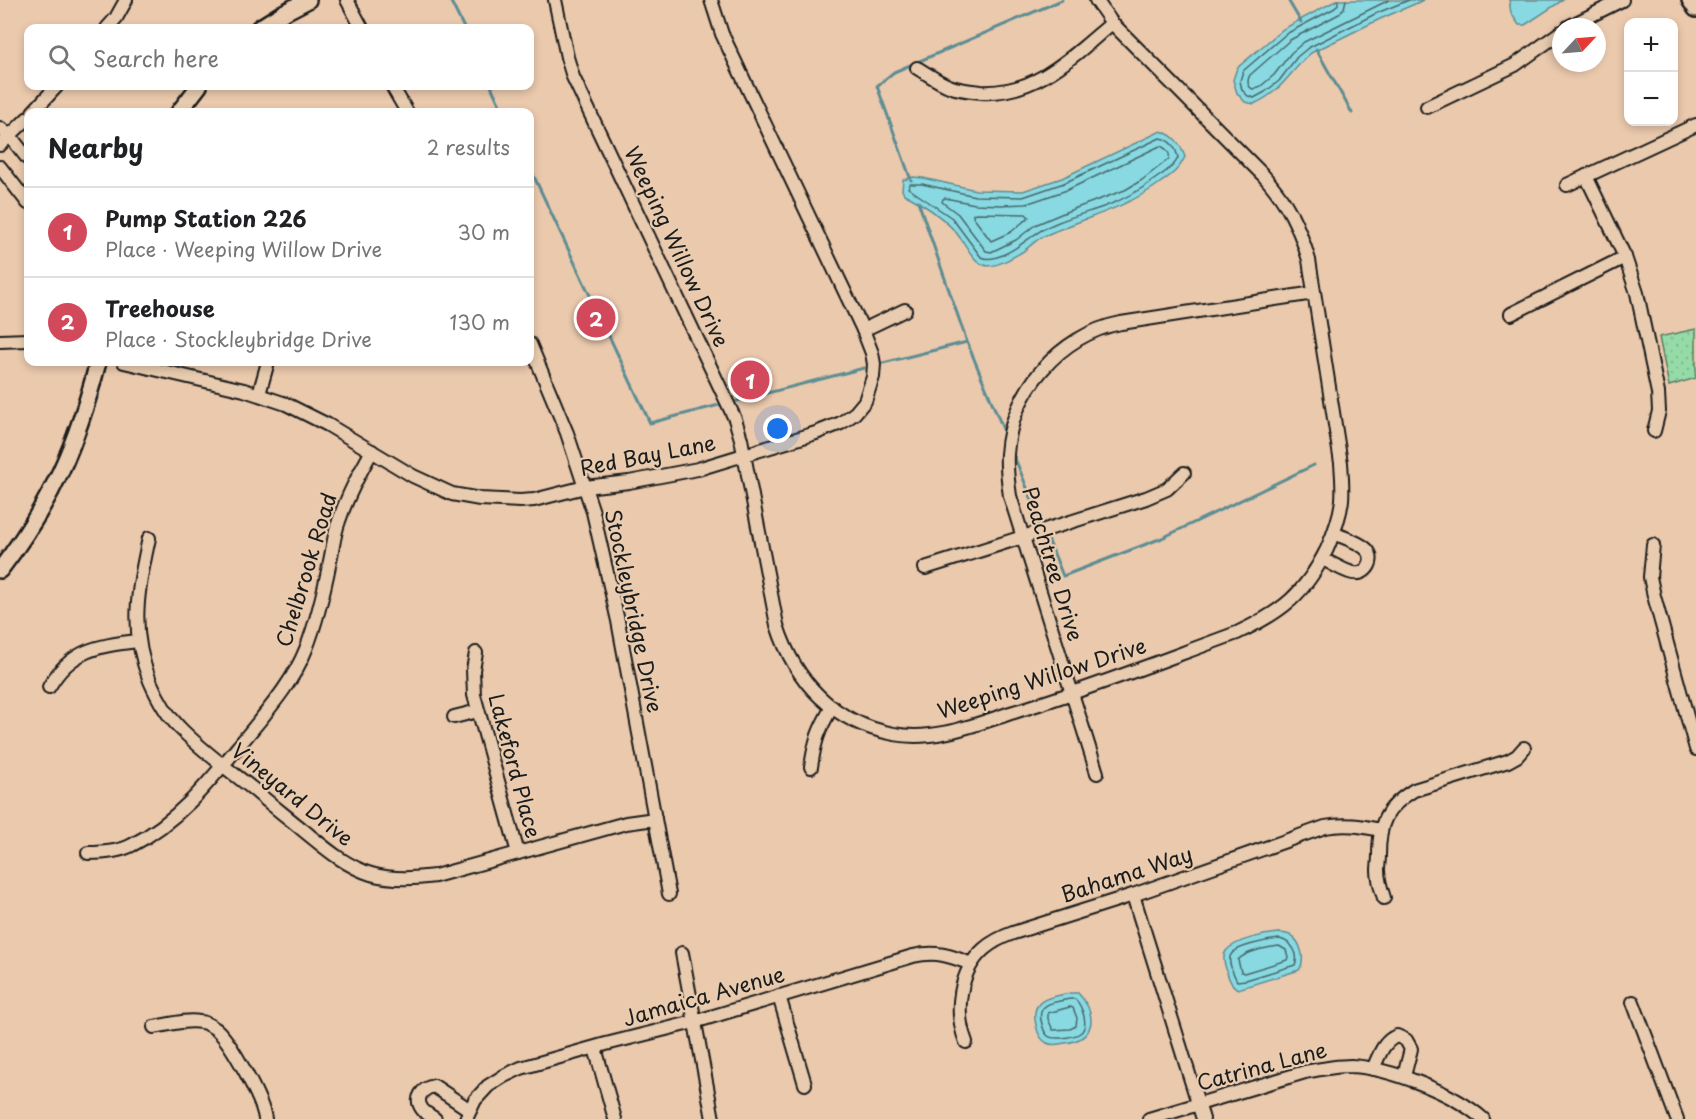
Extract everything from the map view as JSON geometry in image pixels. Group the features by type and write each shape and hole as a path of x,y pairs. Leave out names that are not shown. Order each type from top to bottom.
{"street":[{"path":"110,24 126,0"},
{"path":"266,24 308,0"},
{"path":"347,0 360,24"},
{"name":"Weeping Willow Drive","path":"555,0 573,77 728,401 741,439 780,635 797,671 808,685 832,707 858,723 896,735 950,732 1071,695 1261,622 1301,591 1317,570 1334,533 1342,501 1341,463 1309,260 1301,233 1280,194 1112,23 1096,0"},
{"name":"Red Bay Lane","path":"141,366 259,394 296,408 413,476 452,494 480,499 534,500 585,488 656,478 698,469 816,433 841,423 855,413 865,401 873,377 872,353 722,34 711,0"},
{"path":"1586,18 1622,0"},
{"path":"1690,0 1696,9"},
{"path":"918,68 952,87 972,91 991,92 1018,88 1049,74 1112,23"},
{"path":"1427,107 1515,65 1552,38"},
{"path":"37,108 53,90"},
{"path":"181,108 196,90"},
{"path":"394,90 405,108"},
{"path":"24,121 3,136 24,155"},
{"path":"1567,185 1696,124"},
{"path":"0,167 24,198"},
{"path":"1586,176 1625,256 1642,311 1658,393 1659,411 1654,431"},
{"path":"1511,314 1625,256"},
{"name":"Peachtree Drive","path":"1097,773 1013,510 1006,476 1006,453 1010,434 1022,400 1035,377 1058,354 1082,338 1114,324 1314,293"},
{"path":"863,330 906,310"},
{"path":"0,341 24,340"},
{"name":"Stockleybridge Drive","path":"534,354 567,434 593,512 611,588 669,894"},
{"path":"0,570 21,543 43,508 62,471 84,413 97,366"},
{"path":"259,394 267,366"},
{"name":"Chelbrook Road","path":"88,854 125,848 160,828 195,798 281,693 296,670 316,624 338,523 350,491 372,451"},
{"path":"925,568 1157,494 1167,489 1184,473"},
{"path":"1322,559 1355,573 1363,572 1370,566 1371,556 1367,549 1334,533"},
{"name":"Vineyard Drive","path":"149,538 137,604 138,641 157,696 172,719 192,739 341,860 371,874 415,879 435,876 626,823 655,819"},
{"path":"1653,545 1650,577 1654,596 1696,749"},
{"path":"49,687 60,669 84,652 110,644 138,641"},
{"name":"Lakeford Place","path":"476,653 474,695 518,853"},
{"path":"1682,697 1696,693"},
{"path":"811,767 817,736 832,707"},
{"path":"454,717 478,711"},
{"path":"1384,898 1378,870 1378,845 1384,819 1392,807 1414,790 1508,760 1517,756 1524,748"},
{"name":"Bahama Way","path":"966,1042 960,1019 961,992 965,977 971,964 982,950 996,940 1023,929 1133,895 1325,827 1340,824 1381,830"},
{"path":"1133,895 1203,1119"},
{"path":"682,953 713,1119"},
{"name":"Jamaica Avenue","path":"468,1115 476,1100 488,1086 521,1068 694,1022 926,954 941,954 971,964"},
{"path":"779,996 805,1084"},
{"path":"1634,1002 1677,1119"},
{"path":"154,1027 201,1022 216,1029 242,1067 257,1096 265,1119"},
{"path":"1373,1069 1390,1038 1397,1036 1406,1040 1411,1049 1404,1076"},
{"path":"595,1048 615,1119"},
{"name":"Catrina Lane","path":"1149,1119 1305,1072 1350,1066 1404,1076 1458,1101 1483,1119"},
{"path":"435,1119 422,1109 419,1100 420,1093 427,1087 434,1086 468,1115"}],"green space":[{"path":"1696,329 1696,378 1669,386 1659,337"}],"water":[{"path":"1337,0 1424,0 1311,53 1279,87 1264,99 1254,104 1245,102 1237,93 1233,80 1237,68 1283,29"},
{"path":"1509,0 1563,0 1525,25 1519,25 1511,13"},
{"path":"1161,131 1176,141 1185,157 1171,175 1133,200 1041,237 1022,252 993,265 984,265 977,261 949,225 928,208 904,194 902,190 903,180 913,177 976,190 1023,191 1062,178"},
{"path":"1280,933 1290,935 1300,946 1302,961 1299,970 1238,989 1235,987 1225,964 1226,951 1244,940"},
{"path":"1078,993 1084,1001 1091,1017 1091,1024 1088,1031 1076,1041 1049,1044 1042,1039 1037,1029 1035,1012 1037,1006 1045,999"}],"waterway":[{"path":"450,0 462,24"},
{"path":"911,180 877,86 894,72 1062,0"},
{"path":"1288,0 1301,22"},
{"path":"1316,49 1352,113"},
{"path":"493,90 501,108"},
{"path":"534,176 650,423 719,405"},
{"path":"918,201 967,342 1003,429"},
{"path":"883,363 967,342"},
{"path":"737,401 864,368"},
{"path":"1014,456 1041,522"},
{"path":"1048,539 1063,576 1162,538 1314,465"}],"place":[{"name":"Treehouse","path":"596,318"},
{"name":"Pump Station 226","path":"750,380"}]}
